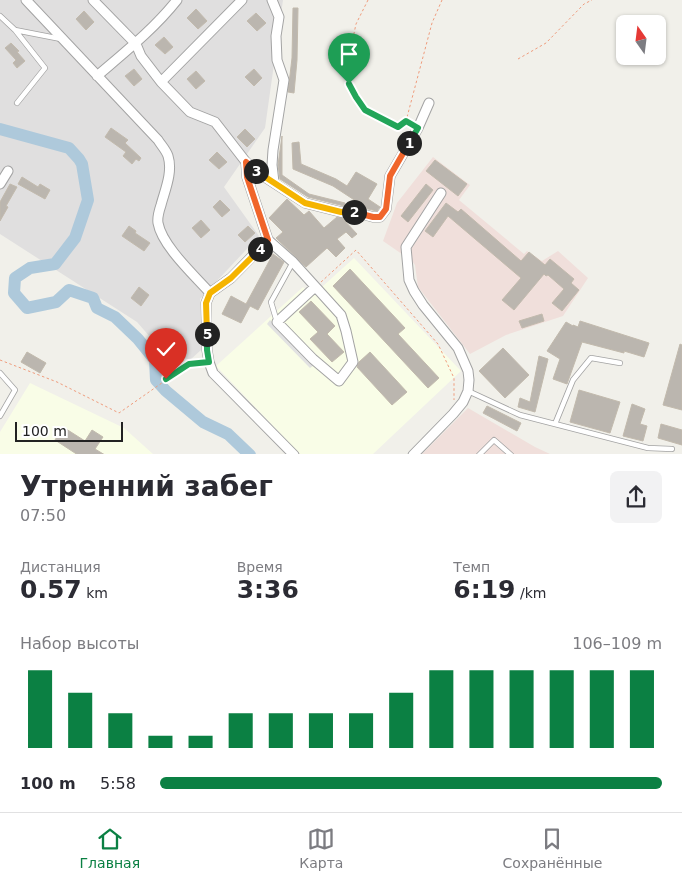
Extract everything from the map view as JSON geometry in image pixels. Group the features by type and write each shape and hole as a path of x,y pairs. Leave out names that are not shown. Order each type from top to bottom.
{"street":[{"path":"26,0 158,140 168,154 170,166 158,217 158,226 172,250 210,293"},
{"path":"93,0 136,44 141,56 161,82 190,112 215,122 246,162 257,172 305,203 341,212 355,212 380,217 386,209 390,176 418,128 429,103"},
{"path":"97,76 136,44 177,0"},
{"path":"161,82 242,0"},
{"path":"272,0 279,17 276,36 277,60 284,80 273,150 274,182"},
{"path":"246,162 247,177 268,240 293,262 341,315 353,362 339,381 313,359 277,322 315,287"},
{"path":"0,184 8,171"},
{"path":"413,454 453,414 463,402 468,391 468,371 458,348 423,305 409,280 406,247 442,193"},
{"path":"268,240 231,278 210,293 206,303 207,350 213,373 294,454"}],"lane":[{"path":"0,16 45,68 17,103"},
{"path":"14,30 62,39"},
{"path":"277,322 271,302 293,262"},
{"path":"555,424 573,380 591,358 620,363"},
{"path":"0,373 15,390 0,416"},
{"path":"468,391 520,415 648,448 672,449"},
{"path":"479,454 494,440 511,454"}],"path":[{"path":"368,0 356,24 349,57 349,84 365,110 398,127 406,121 432,23 442,0"},
{"path":"518,59 546,43 584,4 592,0"},
{"path":"406,121 418,128"},
{"path":"315,287 356,250 438,344 454,378 453,414"},
{"path":"0,360 6,364 57,382 119,413 189,364 209,362"}],"shaded area":[{"path":"0,0 283,0 265,128 224,187 259,236 200,299 201,350 190,360 173,354 161,342 157,345 137,322 0,234"},
{"path":"433,157 470,185 459,200 524,254 527,251 542,261 558,251 588,278 563,316 506,335 470,354 418,287 415,265 412,261 383,241 397,203"},
{"path":"354,258 461,371 373,454 300,454 216,366 303,287 312,296"},
{"path":"270,320 314,365 310,368 267,324"},
{"path":"30,383 124,428 153,454 0,454 0,432"},
{"path":"468,408 550,454 422,454"}],"building":[{"path":"293,8 298,8 294,93 288,92 292,58"},
{"path":"196,9 207,21 198,29 187,18"},
{"path":"84,11 94,22 86,30 76,19"},
{"path":"256,13 266,23 257,31 247,21"},
{"path":"164,37 173,47 165,54 155,45"},
{"path":"11,43 25,61 17,68 13,63 16,60 5,48"},
{"path":"134,69 142,79 134,86 125,76"},
{"path":"254,69 262,78 254,86 245,77"},
{"path":"196,71 205,81 196,89 187,79"},
{"path":"111,128 128,140 125,143 141,158 139,161 136,159 132,164 123,156 126,152 105,137"},
{"path":"245,129 255,139 247,147 237,137"},
{"path":"282,136 282,175 309,194 345,203 344,206 308,197 280,179 278,165"},
{"path":"299,142 301,164 336,179 347,186 356,172 377,184 368,199 380,207 377,211 368,209 333,186 293,169 292,143"},
{"path":"217,152 227,162 219,169 209,160"},
{"path":"435,160 467,184 458,196 426,171"},
{"path":"22,177 38,187 40,184 50,190 45,199 18,184"},
{"path":"10,184 17,187 0,221 0,202"},
{"path":"426,184 433,190 408,222 401,216"},
{"path":"287,199 304,215 309,211 324,228 337,217 342,218 357,234 352,238 346,232 337,239 345,248 336,257 327,248 306,267 276,238 283,232 269,218"},
{"path":"220,200 230,210 222,217 213,207"},
{"path":"446,203 458,212 461,209 521,261 529,252 545,265 550,259 574,279 571,283 579,290 562,311 552,303 564,289 548,275 544,274 514,310 502,300 521,278 448,216 433,237 425,231"},
{"path":"201,220 210,230 201,238 192,228"},
{"path":"129,226 136,231 135,233 150,243 144,251 122,236"},
{"path":"248,226 255,233 245,242 238,235"},
{"path":"273,254 284,262 258,310 250,306 241,323 222,314 231,296 246,304"},
{"path":"350,269 405,328 398,334 439,378 428,388 333,286"},
{"path":"139,287 149,295 141,306 131,298"},
{"path":"311,301 335,326 327,334 344,352 332,362 310,339 318,332 299,312"},
{"path":"542,314 544,321 522,328 519,321"},
{"path":"580,321 649,343 644,357 582,342 567,384 553,379 560,359 547,351 566,322 578,327"},
{"path":"680,344 682,345 682,410 663,405"},
{"path":"503,348 529,375 505,398 479,371"},
{"path":"27,352 46,363 40,373 21,362"},
{"path":"370,352 407,392 392,405 357,367 359,362"},
{"path":"539,356 548,359 535,412 518,407 520,398 530,402"},
{"path":"579,390 620,402 610,433 570,422"},
{"path":"632,404 645,409 640,424 647,426 643,441 623,436"},
{"path":"487,406 521,423 517,431 483,413"},
{"path":"661,424 682,430 682,445 658,438"},
{"path":"63,427 85,441 92,430 103,437 95,449 103,454 76,454 55,440"}],"waterway":[{"path":"0,129 69,148 82,164 88,200 75,238 55,264 30,268 15,278 14,293 27,308 56,302 69,290 93,298 97,308 115,317 138,339 155,360 156,380 166,391 203,422 228,434 249,454"}],"route":[{"path":"166,379 189,364 209,362 206,303 210,293 231,278 268,240 247,177 246,162 257,172 305,203 341,212 355,212 373,217 380,217 386,209 390,176 418,128 406,121 398,127 365,110 349,84"}]}
